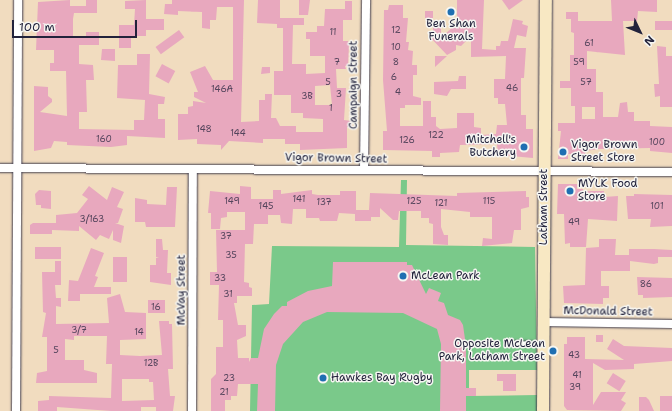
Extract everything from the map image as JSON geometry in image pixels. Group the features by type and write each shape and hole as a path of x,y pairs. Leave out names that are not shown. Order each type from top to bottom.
{"main road":[{"name":"Latham Street","path":"543,411 546,1"}],"street":[{"path":"16,411 18,0"},
{"name":"Campaign Street","path":"364,170 366,0"},
{"name":"Vigor Brown Street","path":"0,168 672,172"},
{"name":"McVay Street","path":"192,411 193,170"},
{"name":"McDonald Street","path":"544,322 672,324"}],"lane":[{"path":"514,343 544,344"}],"green space":[{"name":"McLean Park","path":"401,180 407,180 406,245 535,247 537,370 469,370 469,396 537,395 537,411 250,411 252,305 269,304 272,246 399,247"}],"building":[{"path":"70,0 70,6 86,6 86,0 97,0 97,13 74,13 73,19 73,37 86,37 86,32 99,32 99,45 79,45 79,64 93,65 94,80 86,80 87,112 79,112 79,129 134,130 134,120 144,120 145,100 117,98 118,65 137,65 137,54 150,54 149,94 165,97 164,104 158,104 158,119 165,119 165,138 127,136 127,145 111,147 67,145 67,142 54,141 51,148 34,151 34,86 48,87 48,96 52,99 52,102 40,112 67,116 66,71 50,71 50,63 54,63 54,50 36,50 38,2"},
{"path":"146,0 146,19 164,19 164,30 146,30 146,36 131,36 131,48 119,48 119,25 134,25 135,9 125,9 125,1"},
{"path":"172,0 244,0 241,122 259,121 259,100 265,100 265,94 272,94 271,118 276,118 280,126 296,126 296,132 323,132 323,119 303,118 303,113 291,113 291,95 274,95 274,71 283,71 283,28 277,28 277,24 257,23 258,0 280,0 280,18 304,18 304,25 293,25 292,64 306,64 306,74 325,73 325,56 310,56 310,39 306,39 306,32 317,32 317,26 324,26 325,9 345,9 345,1 352,1 352,20 343,20 343,41 348,41 349,45 348,66 345,66 346,69 336,69 337,88 346,88 344,120 352,121 352,127 347,127 347,148 300,150 300,144 285,144 285,139 263,139 263,143 229,141 221,150 221,145 197,144 197,139 178,140 178,114 188,114 188,107 193,106 193,101 206,103 194,97 194,92 198,92 190,72 205,66 213,80 233,80 233,7 217,7 216,20 210,20 210,29 202,28 202,12 178,11 178,15 164,14 165,4 172,4","holes":["330,85 332,105 315,105 315,86"]},
{"path":"299,0 310,0 308,15 299,15"},
{"path":"457,0 484,0 482,49 496,50 496,46 500,46 501,41 508,41 513,19 523,21 522,24 528,26 526,37 517,35 514,48 526,48 524,78 521,78 521,115 526,115 526,129 533,129 533,158 498,155 497,144 460,145 459,152 440,153 440,157 432,157 432,151 383,150 383,131 387,131 383,80 384,10 388,10 389,5 403,5 403,18 408,18 406,42 409,42 408,50 413,51 412,65 417,65 417,75 413,75 413,96 421,98 421,105 405,105 405,108 400,108 400,126 423,126 423,101 431,101 431,117 436,117 436,126 440,129 457,128 457,113 474,113 474,127 481,128 481,135 496,134 497,125 507,125 505,104 498,104 498,98 494,98 494,79 505,79 506,56 471,57 471,36 461,46 456,45 456,50 447,55 428,35 433,35 433,26 441,26 441,38 457,23"},
{"path":"502,0 523,0 509,10"},
{"path":"611,0 657,0 657,12 638,11 637,21 623,21 625,55 587,51 587,69 596,69 596,92 603,92 603,117 618,117 620,103 627,102 628,112 634,112 634,121 650,121 650,126 672,127 672,153 650,151 650,148 598,149 586,151 585,154 568,154 568,159 558,159 561,131 558,131 558,123 575,123 575,106 571,106 571,88 560,88 560,81 570,81 570,55 574,55 574,33 571,32 571,19 566,19 566,12 578,12 578,21 612,21","holes":["582,107 595,107 595,119 582,119"]},
{"path":"425,11 433,11 433,18 425,18"},
{"path":"655,21 672,21 672,30 655,30"},
{"path":"179,30 184,37 161,54 156,47"},
{"path":"657,46 666,47 666,56 672,56 672,107 660,107 660,96 655,97 654,84 659,84"},
{"path":"102,49 115,49 115,61 101,60"},
{"path":"435,56 447,56 435,67"},
{"path":"162,64 175,71 169,83 155,76"},
{"path":"262,67 270,67 270,73 261,74"},
{"path":"459,76 466,76 466,89 451,89 447,96 434,94 434,82 458,81"},
{"path":"558,184 577,184 577,189 583,189 583,191 604,191 604,197 618,196 617,221 588,219 586,247 570,247 570,243 565,244 564,214 557,214"},
{"path":"89,186 107,200 112,187 124,192 117,207 123,209 118,223 115,223 124,226 121,243 113,240 113,230 109,239 100,235 96,240 79,226 79,231 52,230 52,234 30,234 30,225 33,223 56,223 56,215 77,213 88,199 82,195"},
{"path":"240,186 251,187 251,199 273,199 273,190 281,190 281,194 312,190 312,194 318,195 340,195 340,191 356,191 356,210 369,210 370,193 457,196 457,193 526,191 526,197 529,197 529,207 521,209 521,230 514,230 512,243 482,246 483,238 492,239 492,217 470,217 470,212 441,209 441,227 444,235 448,235 448,245 433,244 433,224 429,223 429,218 421,218 421,211 399,211 398,220 393,220 380,208 380,217 371,217 371,221 355,221 355,214 339,213 337,221 320,221 319,218 306,218 306,209 293,209 292,224 281,223 280,215 268,215 268,224 254,224 253,244 245,244 244,282 249,283 249,287 252,288 252,296 237,296 237,303 234,303 238,325 246,325 246,336 237,340 238,358 249,358 249,362 251,358 258,358 264,329 274,314 282,306 287,306 287,302 308,291 332,286 333,262 407,262 407,265 412,265 426,294 429,288 441,293 438,301 444,303 448,315 460,320 463,325 466,346 466,388 476,388 476,396 466,396 466,411 440,411 441,344 437,329 403,313 327,312 303,322 283,344 276,365 275,411 257,411 258,384 238,384 237,396 231,396 231,400 225,400 225,411 211,411 211,379 216,374 216,347 223,347 223,320 218,320 219,285 210,285 210,272 217,272 216,230 245,230 245,212 227,212 227,217 221,218 220,229 211,229 211,213 208,213 210,191 240,194"},
{"path":"167,187 177,187 175,227 146,227 145,222 135,222 135,198 147,200 147,204 166,205"},
{"path":"39,190 51,191 51,209 41,208 41,205 36,205 35,194"},
{"path":"634,194 672,195 672,226 650,227 651,219 628,219 626,196 634,196"},
{"path":"156,239 162,239 163,250 168,250 167,273 171,273 171,285 150,282 150,265 156,265 156,258 159,258 156,257"},
{"path":"599,239 616,239 615,255 629,255 629,249 654,249 672,250 672,257 658,257 658,263 654,264 630,261 630,271 601,271 601,286 609,286 609,298 603,298 603,304 564,303 563,286 585,285 586,248 599,247"},
{"path":"35,247 61,247 61,259 35,259"},
{"path":"91,248 104,253 95,276 98,277 94,287 111,287 111,294 80,294 80,301 68,301 69,280 78,281"},
{"path":"113,257 127,257 127,282 113,282"},
{"path":"55,261 61,261 61,285 55,285 56,298 61,298 61,307 56,306 56,324 109,323 107,298 120,294 125,312 146,313 146,339 120,340 120,355 162,355 159,321 169,321 169,324 172,324 173,369 168,369 170,396 175,396 173,411 156,411 156,407 141,407 141,411 111,411 57,407 57,411 38,411 38,401 49,400 49,396 111,398 112,364 106,364 107,336 74,336 74,340 65,339 65,360 84,360 84,370 97,373 97,383 36,383 37,373 47,371 47,337 42,337 46,313 43,312 42,272 55,272","holes":["122,379 149,379 149,382 153,382 154,400 122,401"]},
{"path":"637,277 672,278 672,297 643,298 643,295 638,295"},
{"path":"148,300 165,300 165,313 148,313"},
{"path":"596,335 603,335 603,342 596,342"},
{"path":"567,337 585,337 585,359 624,360 607,349 613,339 624,346 672,348 672,361 634,364 634,369 605,370 593,363 593,405 601,392 626,392 621,400 626,403 621,411 567,410 564,406 564,344 567,344"},
{"path":"613,373 626,381 619,391 607,383"},
{"path":"497,374 516,374 516,391 503,391 503,381 497,381"},
{"path":"660,396 672,396 672,411 660,411"},
{"path":"639,397 646,397 654,411 639,411"}],"place":[{"name":"Ben Shan Funerals","path":"451,12"},
{"name":"Mitchell's Butchery","path":"524,147"},
{"name":"Vigor Brown Street Store","path":"563,152"},
{"name":"MYLK Food Store","path":"570,191"},
{"name":"McLean Park","path":"403,276"},
{"name":"Opposite McLean Park, Latham Street","path":"553,351"},
{"name":"Hawkes Bay Rugby","path":"323,378"}]}
